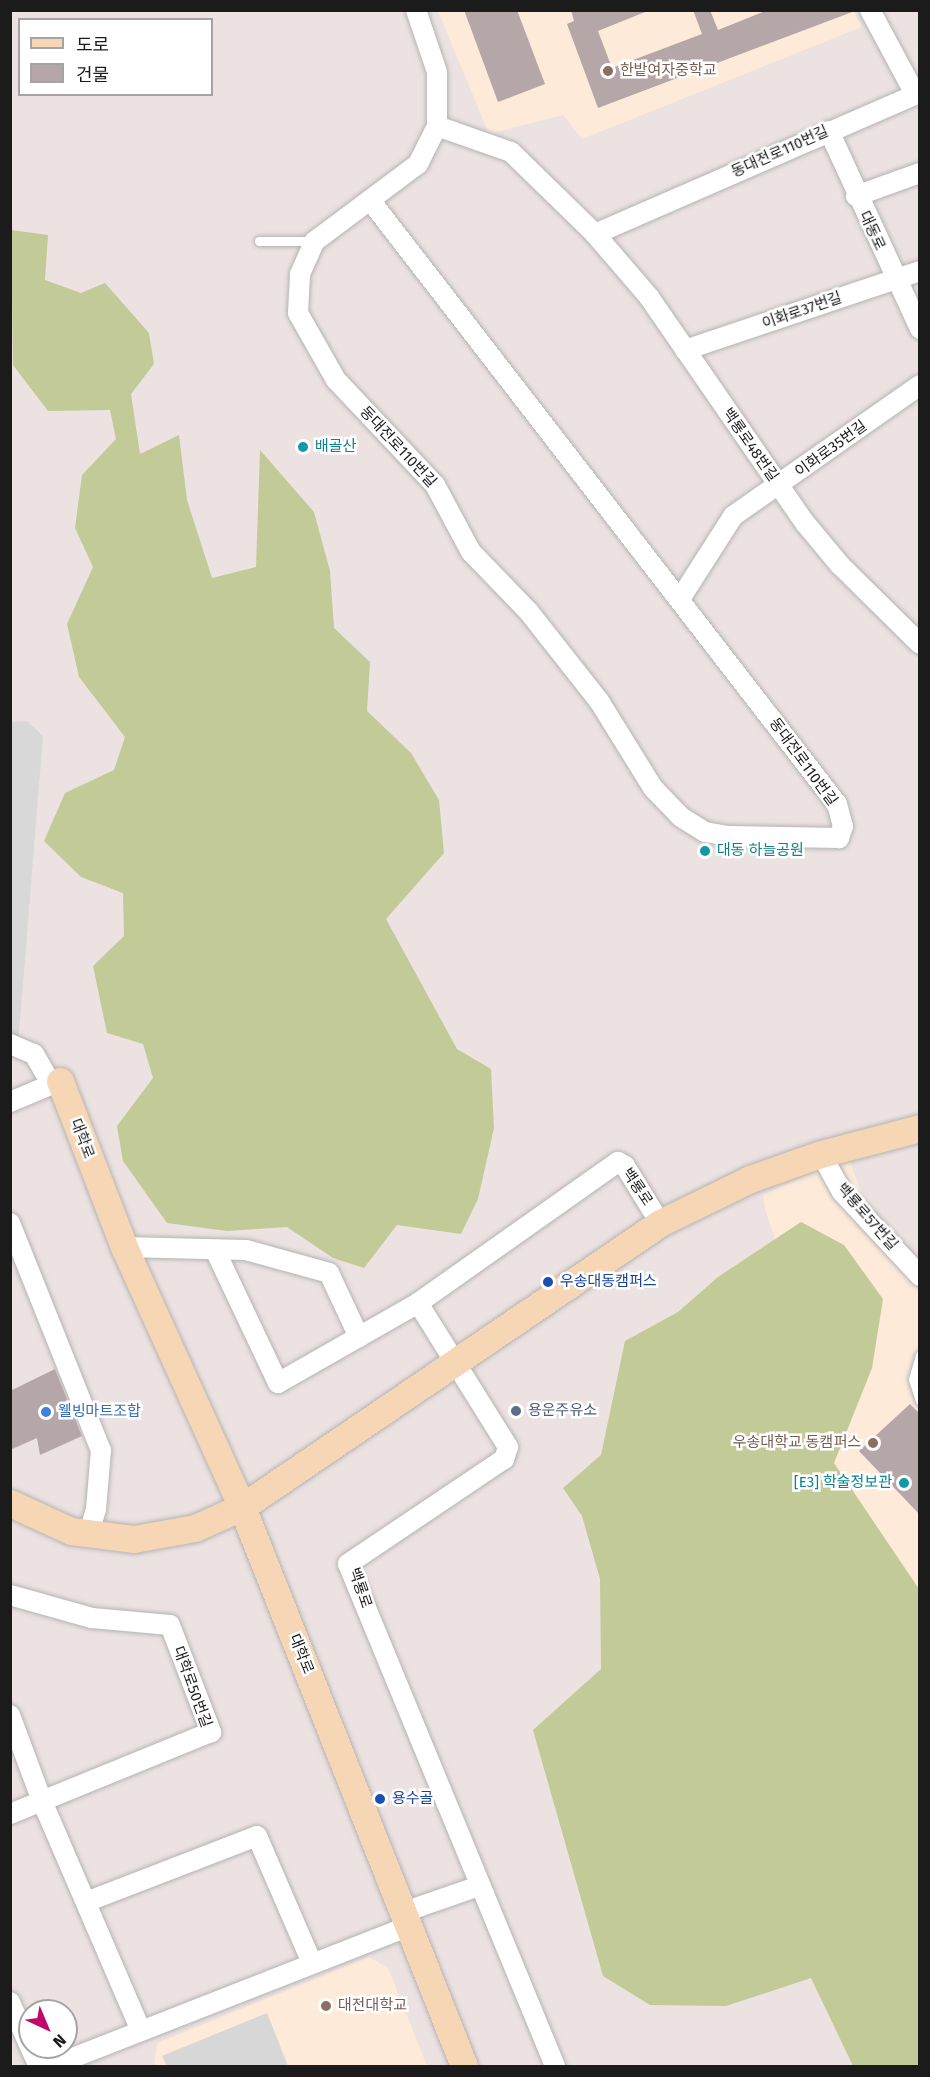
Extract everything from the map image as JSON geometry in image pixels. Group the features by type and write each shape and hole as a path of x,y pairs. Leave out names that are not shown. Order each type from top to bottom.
{"main road":[{"name":"대학로","path":"56,1083 124,1247 242,1507 464,2067"},
{"path":"10,1503 71,1531 134,1539 195,1528 242,1507 660,1224 750,1179 821,1154 920,1128"}],"street":[{"name":"동대전로110번길","path":"370,200 837,804 843,826 839,838 728,836 705,832 681,817 653,788 599,701 529,612 471,552 435,485 336,380 298,313 300,274 315,241 418,164 437,126 437,72 416,10"},
{"name":"동대전로110번길","path":"595,234 917,94 870,10"},
{"path":"437,126 511,152 595,234"},
{"name":"대동로","path":"829,131 856,196 920,329"},
{"path":"856,196 920,173"},
{"name":"백룡로48번길","path":"595,234 649,297 779,486 840,565 920,644"},
{"name":"이화로37번길","path":"685,350 920,271"},
{"name":"이화로35번길","path":"680,599 733,516 779,486 920,385"},
{"path":"10,1044 34,1054 56,1083 10,1102"},
{"name":"백룡로57번길","path":"821,1154 842,1192 920,1276"},
{"name":"백룡로","path":"216,1252 278,1383 418,1303 618,1162 625,1166 660,1224"},
{"path":"10,1223 101,1449 96,1509 89,1533"},
{"path":"124,1247 216,1252 246,1250 329,1274 359,1337"},
{"path":"418,1303 456,1364"},
{"name":"백룡로","path":"456,1364 508,1447 504,1459 348,1564 479,1886"},
{"name":"대학로50번길","path":"10,1595 92,1618 170,1625 211,1732 10,1814"},
{"path":"10,1715 42,1801 141,2031"},
{"path":"86,1902 256,1836 312,1963"},
{"path":"52,2067 312,1963 479,1886 555,2067"},
{"path":"10,2002 18,2020"}],"lane":[{"path":"259,242 315,241"},
{"path":"920,1355 913,1379 920,1401"}],"shaded area":[{"name":"한밭여자중학교","path":"853,10 862,27 582,139 563,115 489,134 438,11"},
{"path":"27,721 43,736 18,1046 11,1061 10,722"},
{"name":"우송대학교 동캠퍼스","path":"848,1156 866,1207 919,1265 919,1715 809,1469 778,1247 765,1210 763,1195"},
{"name":"대전대학교","path":"369,1957 388,1968 427,2066 154,2066 157,2043"},
{"path":"267,2013 288,2066 167,2066 162,2056"}],"green space":[{"path":"11,230 48,235 45,280 81,293 105,283 149,333 154,364 131,394 140,454 179,435 187,500 212,578 256,567 260,450 314,512 330,571 334,628 370,662 367,711 411,753 439,800 444,853 386,919 457,1049 491,1069 494,1128 478,1199 461,1234 397,1225 364,1268 333,1258 287,1227 227,1231 167,1223 123,1161 117,1126 153,1078 143,1044 107,1033 93,966 124,936 123,893 81,877 44,841 65,793 114,770 125,737 79,677 67,624 93,567 75,528 82,475 116,439 110,410 48,411 13,365"},
{"path":"801,1222 844,1245 883,1299 872,1368 834,1463 919,1589 919,2066 853,2066 811,1978 726,2006 650,2005 603,1976 533,1730 601,1669 600,1579 582,1516 563,1488 601,1455 625,1341 678,1312 718,1277"}],"building":[{"path":"464,10 517,10 545,84 498,102"},
{"path":"571,10 650,10 598,31 612,68 702,34 693,10 710,10 718,30 768,10 855,11 598,108 567,24 574,21"},
{"name":"웰빙마트조합","path":"55,1369 82,1436 40,1455 37,1438 10,1450 10,1391"},
{"name":"[E3] 학술정보관","path":"910,1404 920,1414 920,1515 859,1451"}],"place":[{"name":"한밭여자중학교","path":"608,71"},
{"name":"배골산","path":"303,447"},
{"name":"대동 하늘공원","path":"705,851"},
{"name":"우송대동캠퍼스","path":"548,1282"},
{"name":"용운주유소","path":"516,1411"},
{"name":"웰빙마트조합","path":"46,1412"},
{"name":"우송대학교 동캠퍼스","path":"873,1443"},
{"name":"[E3] 학술정보관","path":"904,1483"},
{"name":"용수골","path":"380,1799"},
{"name":"대전대학교","path":"326,2006"}]}
